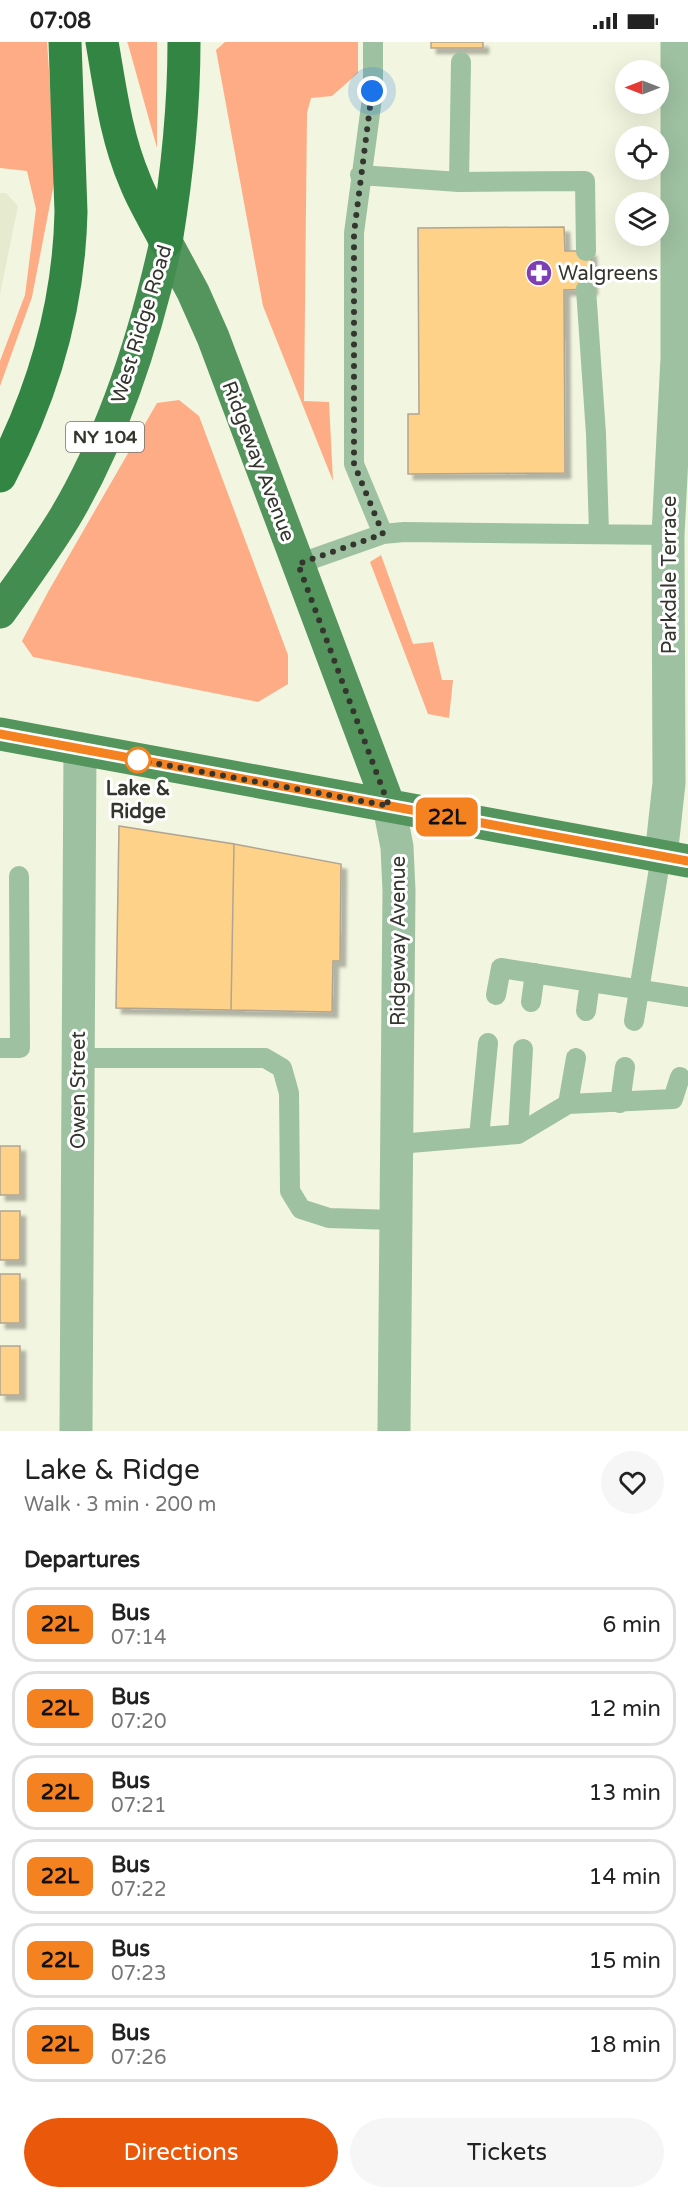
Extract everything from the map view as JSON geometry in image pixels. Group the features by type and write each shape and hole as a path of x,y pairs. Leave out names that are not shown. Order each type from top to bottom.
{"highway":[{"path":"0,476 23,429 45,370 64,290 71,238 65,42"},
{"path":"102,42 122,144 139,190 166,242"},
{"name":"West Ridge Road","path":"0,612 66,515 105,436 138,350 166,242 176,181 183,102 184,42"},
{"path":"183,102 192,70 207,42"}],"main road":[{"name":"Ridgeway Avenue","path":"166,242 193,292 213,338 389,806"},
{"path":"0,734 674,858"}],"street":[{"name":"Parkdale Terrace","path":"674,858 669,783 668,535 677,358 677,42"},
{"name":"Owen Street","path":"76,1431 80,749"},
{"name":"Ridgeway Avenue","path":"389,806 397,848 399,891 394,1431"}],"lane":[{"path":"373,42 372,91 354,233 354,464 383,534"},
{"path":"459,182 461,62"},
{"path":"360,175 459,182 585,182 586,251"},
{"path":"586,290 596,434 599,533"},
{"path":"298,564 383,534 404,532 668,535"},
{"path":"634,1021 639,990 674,858"},
{"path":"0,1048 20,1048 19,876"},
{"path":"496,995 501,968 688,997"},
{"path":"531,1002 535,974"},
{"path":"586,1011 590,982"},
{"path":"479,1137 488,1043"},
{"path":"518,1134 523,1049"},
{"path":"78,1058 265,1058 282,1068 289,1094 290,1191 301,1209 329,1218 395,1220"},
{"path":"568,1104 576,1058"},
{"path":"620,1103 625,1067"},
{"path":"398,1144 518,1134 568,1104 673,1100 680,1077"}],"shaded area":[{"path":"0,42 47,42 56,173 32,297 0,386 0,361 25,295 36,209 27,171 0,168"},
{"path":"127,42 157,42 157,148 128,44"},
{"path":"225,42 358,42 358,73 332,96 311,98 307,113 304,401 329,402 333,481 263,306 216,50"},
{"path":"0,193 6,193 18,206 0,294"},
{"path":"179,400 199,416 288,655 288,684 258,702 33,657 22,641 157,403"},
{"path":"381,555 413,644 433,642 442,680 453,680 449,718 428,714 370,562"}],"building":[{"path":"431,42 483,42 483,48 431,48"},
{"name":"Walgreens","path":"564,227 565,251 591,251 592,289 564,290 565,473 408,474 408,414 419,414 418,228"},
{"path":"119,826 234,844 231,1010 116,1008"},
{"path":"234,844 341,864 340,961 333,961 332,1012 231,1010"},
{"path":"0,1146 20,1146 20,1195 0,1195"},
{"path":"0,1211 20,1211 20,1260 0,1260"},
{"path":"0,1274 20,1274 20,1323 0,1323"},
{"path":"0,1346 20,1346 20,1395 0,1395"}],"bus line":[{"name":"22L","path":"0,734 688,861"}],"place":[{"name":"Walgreens","path":"539,273"},
{"name":"Lake & Ridge","path":"138,760"}],"route":[{"path":"138,760 389,806 298,564 383,534 354,464 354,233 372,91"}]}
